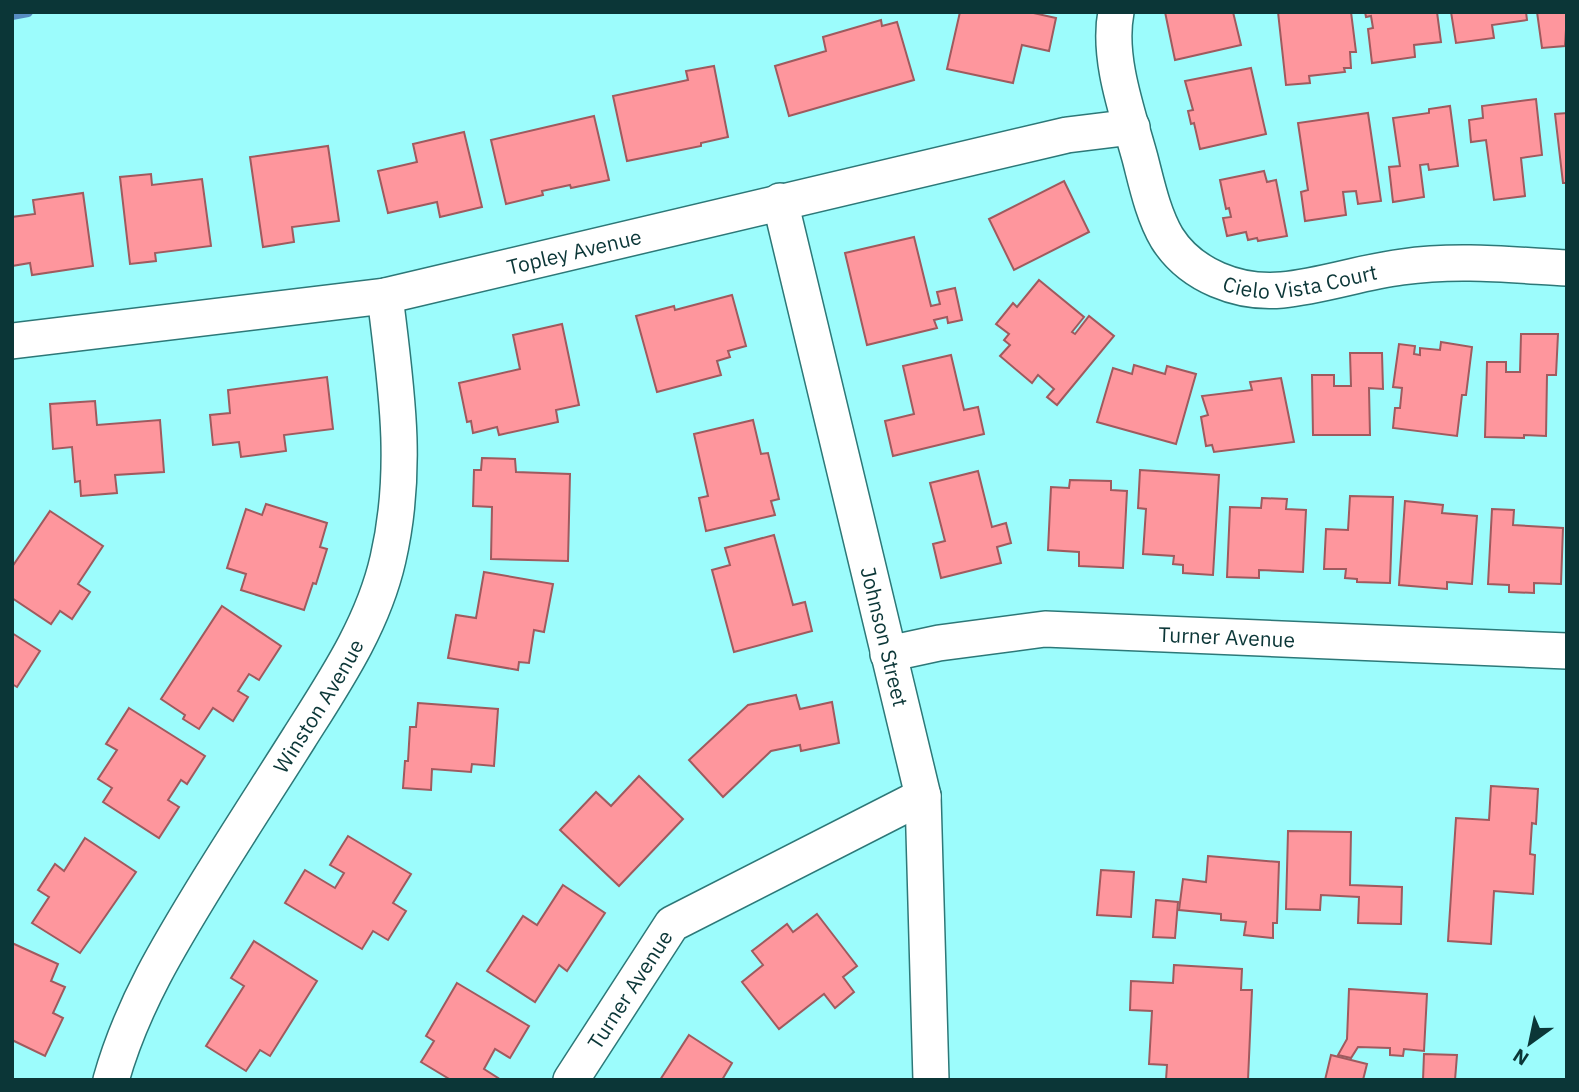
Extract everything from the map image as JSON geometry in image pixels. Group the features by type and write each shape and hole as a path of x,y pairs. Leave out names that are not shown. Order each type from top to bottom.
{"street":[{"name":"Cielo Vista Court","path":"1116,12 1113,26 1115,56 1154,210 1168,239 1203,272 1250,290 1282,290 1378,270 1453,263 1567,268"},
{"name":"Topley Avenue","path":"12,341 385,296 1067,135 1132,127"},
{"name":"Johnson Street","path":"780,201 923,796 931,1080"},
{"name":"Winston Avenue","path":"111,1080 126,1033 153,974 338,676 373,608 388,559 399,478 400,419 385,296"},
{"name":"Turner Avenue","path":"888,654 939,643 1045,629 1567,651"},
{"name":"Turner Avenue","path":"571,1080 673,924 923,796"}],"building":[{"path":"960,12 1029,12 1056,18 1049,51 1022,45 1013,83 947,69"},
{"path":"1165,12 1233,12 1241,45 1175,60"},
{"path":"1278,12 1351,12 1356,52 1350,52 1351,68 1344,68 1345,72 1309,76 1310,83 1286,85"},
{"path":"1365,12 1437,12 1441,42 1414,45 1415,57 1372,63 1368,29 1373,28 1371,16 1366,17"},
{"path":"1451,12 1526,12 1527,20 1492,25 1494,38 1456,43"},
{"path":"1537,12 1567,12 1565,46 1542,48"},
{"path":"881,20 882,26 897,22 914,80 789,116 775,66 826,51 823,37"},
{"path":"714,66 728,137 701,143 701,146 627,161 613,96 688,80 686,71"},
{"path":"1251,68 1266,134 1200,149 1194,123 1191,124 1188,111 1193,110 1185,81"},
{"path":"1536,99 1542,155 1521,158 1525,196 1494,200 1486,140 1471,142 1469,120 1483,118 1482,106"},
{"path":"1450,106 1458,166 1429,170 1428,164 1420,165 1424,197 1393,202 1389,167 1400,166 1393,118 1429,113 1429,109"},
{"path":"1368,113 1381,201 1358,204 1356,191 1343,192 1346,215 1305,221 1301,192 1308,190 1298,123"},
{"path":"1567,113 1567,183 1563,183 1555,114"},
{"path":"594,116 609,180 542,191 543,195 506,204 491,140"},
{"path":"464,132 482,207 440,217 437,202 388,213 378,171 417,162 413,144"},
{"path":"328,146 339,221 292,227 294,242 263,247 250,157"},
{"path":"1264,171 1267,182 1276,180 1287,236 1258,241 1257,238 1248,240 1246,232 1227,236 1223,218 1231,217 1229,208 1226,209 1220,180"},
{"path":"151,174 152,185 202,179 211,246 155,253 156,261 130,264 120,177"},
{"path":"1064,181 1089,232 1014,270 989,219"},
{"path":"83,193 93,266 32,275 30,263 12,266 12,217 35,214 33,200"},
{"path":"914,237 931,306 940,304 937,292 955,288 962,320 948,323 947,317 934,320 937,328 867,345 845,253"},
{"path":"1039,280 1084,317 1072,332 1075,334 1089,316 1114,336 1057,405 1047,397 1054,389 1038,375 1032,383 1000,356 1010,345 1004,340 1009,334 996,324 1013,303 1017,307"},
{"path":"732,295 746,346 728,351 730,357 717,361 721,375 657,392 636,316 674,306 675,310"},
{"path":"562,324 579,405 556,410 558,422 499,435 497,427 473,433 471,421 467,422 459,383 520,369 513,335"},
{"path":"1521,334 1558,334 1556,375 1547,375 1546,436 1485,437 1487,362 1506,362 1506,372 1520,372"},
{"path":"1441,342 1472,347 1457,436 1393,428 1395,408 1400,408 1402,388 1393,387 1399,344 1415,346 1414,354 1420,355 1420,348 1440,350"},
{"path":"1350,353 1382,353 1383,389 1369,388 1370,435 1313,435 1312,375 1334,375 1334,386 1351,386"},
{"path":"951,355 964,410 978,407 984,434 893,456 885,421 914,414 903,366"},
{"path":"1134,365 1165,374 1167,366 1196,374 1176,444 1097,422 1113,368 1132,374"},
{"path":"327,377 333,429 284,435 286,451 241,457 239,442 213,445 210,415 230,413 228,390"},
{"path":"1281,378 1294,442 1214,452 1212,445 1206,446 1201,417 1208,415 1202,396 1252,390 1250,382"},
{"path":"95,401 97,425 160,420 164,472 115,475 117,493 81,496 80,481 75,482 72,447 53,449 50,404"},
{"path":"753,420 761,454 768,453 779,499 771,501 775,515 706,531 699,498 708,496 694,434"},
{"path":"482,458 515,459 516,472 570,474 568,561 491,559 492,507 473,506 474,470 481,470"},
{"path":"1140,470 1219,475 1213,575 1183,573 1183,565 1173,564 1174,556 1143,554 1146,509 1138,508"},
{"path":"978,471 992,527 1006,523 1011,543 997,547 1001,563 941,578 933,544 945,541 930,483"},
{"path":"1070,480 1111,481 1111,490 1127,491 1123,568 1079,566 1079,552 1048,550 1051,487 1069,488"},
{"path":"1350,496 1393,497 1390,583 1357,582 1357,579 1345,578 1346,569 1324,569 1326,529 1348,530"},
{"path":"1262,498 1287,499 1286,509 1306,510 1303,572 1259,570 1259,578 1227,577 1230,507 1261,508"},
{"path":"1405,501 1443,505 1442,513 1477,516 1472,584 1447,582 1447,589 1399,585"},
{"path":"266,504 327,523 320,547 327,549 304,610 241,590 246,574 227,568 246,509 262,515"},
{"path":"1492,509 1514,510 1513,525 1563,528 1561,584 1534,583 1534,593 1509,592 1509,585 1488,584"},
{"path":"50,511 103,546 78,584 90,592 72,619 60,611 51,624 12,598 12,567"},
{"path":"774,535 793,605 805,602 812,631 734,652 712,570 730,565 725,548"},
{"path":"484,572 553,584 544,632 534,630 529,663 519,662 518,670 448,658 456,615 476,618"},
{"path":"222,606 281,646 259,680 249,674 238,691 248,697 233,721 213,708 199,729 183,719 185,715 161,699"},
{"path":"12,633 40,651 17,687 12,684"},
{"path":"796,695 800,709 832,702 839,743 801,751 800,745 771,751 723,797 689,760 748,705"},
{"path":"418,703 498,709 494,766 472,764 471,772 432,769 431,790 403,788 410,727 416,727"},
{"path":"129,708 205,756 187,784 181,780 168,800 179,807 159,838 103,802 112,788 98,779 117,750 106,744"},
{"path":"639,776 683,819 619,886 560,830 596,792 611,806"},
{"path":"1491,786 1538,789 1536,824 1532,823 1530,854 1535,855 1533,894 1494,891 1491,944 1448,941 1456,818 1489,820"},
{"path":"1288,831 1351,832 1350,885 1402,887 1401,924 1358,923 1359,897 1321,895 1320,910 1286,909"},
{"path":"348,836 411,874 393,903 406,911 388,940 373,931 362,949 285,903 305,870 335,888 344,873 330,865"},
{"path":"85,838 136,872 80,953 32,923 49,897 38,890 55,864 64,871"},
{"path":"1208,856 1279,862 1277,923 1273,923 1273,938 1244,935 1246,922 1221,920 1221,914 1179,910 1183,879 1206,882"},
{"path":"1101,870 1134,872 1131,917 1097,915"},
{"path":"563,885 605,913 567,971 559,965 535,1002 487,971 523,916 537,925"},
{"path":"1156,900 1178,902 1175,938 1153,937"},
{"path":"817,914 857,966 843,977 854,992 835,1008 824,994 779,1029 742,982 763,965 752,951 787,924 793,932"},
{"path":"254,941 317,981 270,1056 260,1050 246,1071 206,1046 244,986 231,978"},
{"path":"12,943 58,964 51,981 65,987 53,1013 63,1018 45,1056 12,1040"},
{"path":"1174,965 1242,969 1241,990 1252,990 1248,1080 1166,1080 1167,1065 1149,1064 1152,1011 1130,1010 1131,981 1173,983"},
{"path":"457,983 529,1026 510,1058 495,1049 484,1069 498,1078 496,1080 451,1080 421,1062 434,1041 426,1036"},
{"path":"1349,989 1427,994 1424,1051 1404,1049 1403,1056 1390,1055 1390,1048 1358,1047 1351,1058 1338,1055 1347,1039"},
{"path":"689,1035 732,1063 722,1080 660,1080"},
{"path":"1424,1054 1457,1055 1455,1080 1423,1080"},
{"path":"1331,1055 1367,1064 1363,1080 1325,1080"}],"waterway":[{"path":"12,15 28,12"}]}
